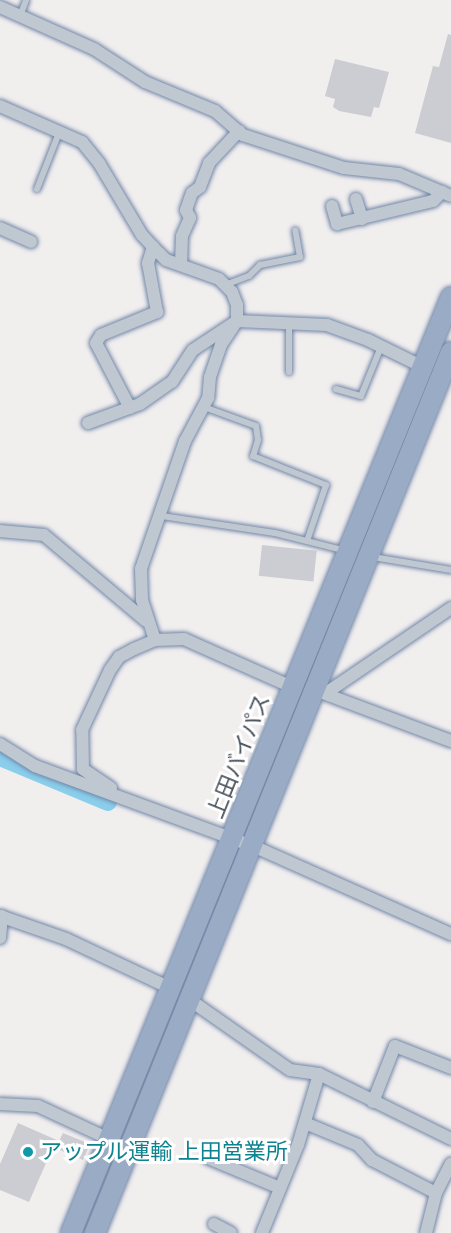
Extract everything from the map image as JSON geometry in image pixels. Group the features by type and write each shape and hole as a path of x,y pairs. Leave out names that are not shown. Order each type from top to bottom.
{"highway":[{"name":"上田バイパス","path":"71,1233 451,297"},
{"name":"上田バイパス","path":"95,1233 253,846 321,692 446,379 451,352"}],"street":[{"path":"0,7 94,49 145,82 215,111 243,135 344,168 399,174 447,194"},
{"path":"0,106 82,142 99,163 153,247 166,260 219,279 235,298 237,321 221,345 203,406 185,441 162,516 141,569 139,584 146,621 155,640"},
{"path":"181,265 182,236 190,218 186,210 192,193 200,186 209,163 239,130"},
{"path":"332,206 337,224 433,201 447,194"},
{"path":"357,199 362,219"},
{"path":"0,228 31,242"},
{"path":"130,408 96,343 101,335 157,312 148,263 153,247"},
{"path":"88,423 130,408 172,382 194,350 237,321 289,321 327,325 382,346 423,367"},
{"path":"0,531 44,535 64,549 118,601 146,621"},
{"path":"321,692 451,608"},
{"path":"115,796 111,787 83,769 82,730 119,657 155,640 184,639 292,687"},
{"path":"321,692 451,741"},
{"path":"0,744 34,766 232,837 451,934"},
{"path":"0,938 1,916 66,939 170,988"},
{"path":"190,1000 290,1070 319,1074 451,1139"},
{"path":"373,1102 395,1046 451,1068"},
{"path":"262,1233 305,1123 319,1074"},
{"path":"0,1104 19,1102 45,1108 109,1139"},
{"path":"305,1123 358,1145 372,1160 436,1193"},
{"path":"208,1158 279,1188"},
{"path":"426,1233 436,1193 451,1164"},
{"path":"214,1224 231,1233"}],"lane":[{"path":"20,16 26,0"},
{"path":"37,189 59,133"},
{"path":"223,285 249,276 260,265 300,257 295,230"},
{"path":"289,321 289,372"},
{"path":"336,388 361,396 382,346"},
{"path":"203,406 256,426 258,440 253,456 326,485 307,541"},
{"path":"162,516 307,541 342,550"},
{"path":"379,558 451,570"}],"building":[{"path":"448,34 451,35 451,143 415,133 433,66 439,67"},
{"path":"335,59 389,72 379,108 374,107 371,117 339,111 333,107 335,99 325,96"},
{"path":"262,545 317,551 313,582 259,576"},
{"name":"アップル運輸 上田営業所","path":"18,1123 59,1141 63,1133 90,1144 83,1160 53,1147 29,1202 0,1190 0,1164"}],"waterway":[{"path":"0,757 108,802"}],"place":[{"name":"アップル運輸 上田営業所","path":"28,1152"}]}
